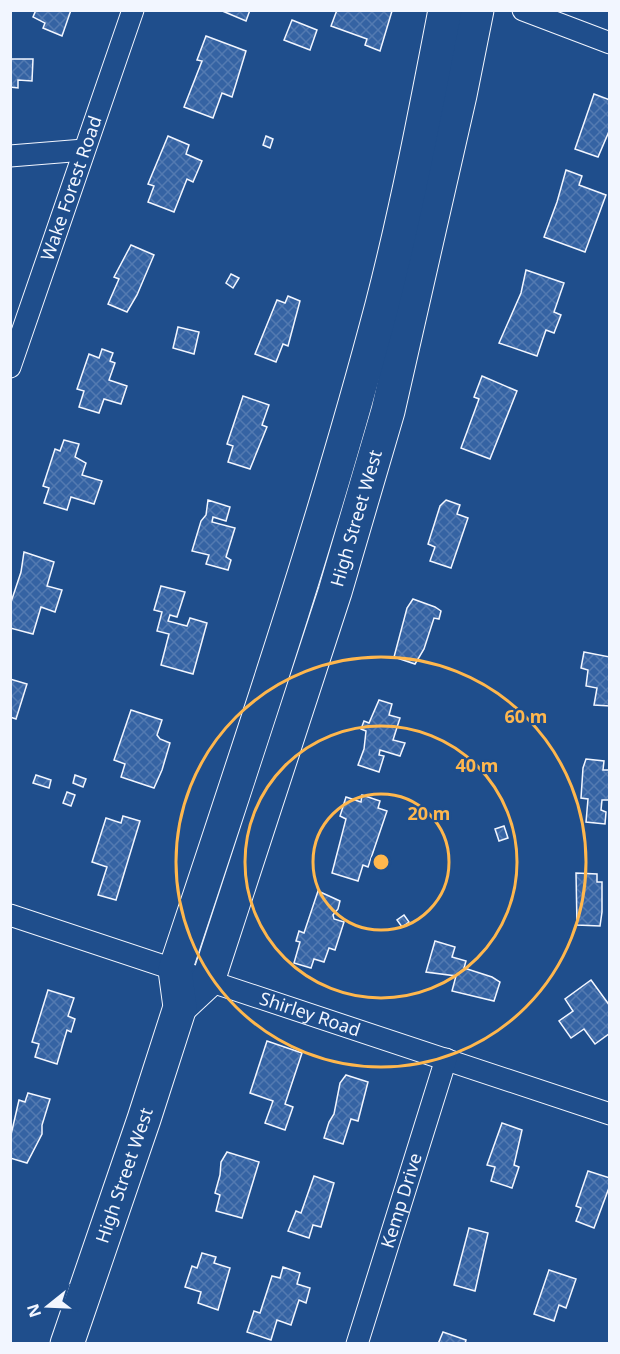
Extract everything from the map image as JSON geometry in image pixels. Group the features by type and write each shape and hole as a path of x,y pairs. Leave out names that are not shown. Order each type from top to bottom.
{"main road":[{"name":"High Street West","path":"67,1344 180,1007 175,970 253,732 344,440 385,292 419,143 445,10"},
{"name":"High Street West","path":"180,1007 208,981 335,592 388,411 477,10"}],"street":[{"name":"Wake Forest Road","path":"10,367 133,10"},
{"path":"524,10 609,43"},
{"path":"10,156 84,150"},
{"name":"Shirley Road","path":"10,915 609,1114"},
{"name":"Kemp Drive","path":"357,1344 446,1059"}],"building":[{"path":"36,10 71,10 62,36 43,28 45,23 33,17"},
{"path":"220,10 250,10 246,21"},
{"path":"337,10 392,11 380,51 365,45 367,39 331,26"},
{"path":"292,20 317,30 310,50 284,40"},
{"path":"206,36 246,51 232,97 222,93 213,118 184,107 202,61 197,60"},
{"path":"10,59 33,59 32,81 18,80 18,88 10,87"},
{"path":"594,94 610,100 610,129 598,157 575,149"},
{"path":"168,136 189,145 186,154 202,161 193,182 187,179 174,212 148,202 154,186 148,184"},
{"path":"266,136 273,139 270,148 263,145"},
{"path":"566,170 582,176 579,185 606,195 585,252 544,237"},
{"path":"131,245 154,255 127,312 108,304 119,279 114,277"},
{"path":"526,270 564,283 554,312 561,315 554,333 546,330 537,356 499,343 521,293"},
{"path":"231,274 239,278 233,288 226,283"},
{"path":"288,296 300,301 288,346 283,344 276,362 255,354 277,300 285,303"},
{"path":"178,327 199,332 194,354 173,348"},
{"path":"102,349 113,353 110,361 115,363 109,380 127,386 121,404 104,399 99,413 79,407 84,391 77,389 89,354 99,358"},
{"path":"482,376 517,391 490,459 461,448 479,399 474,397"},
{"path":"243,396 269,405 262,425 267,427 250,469 228,462 233,446 227,444"},
{"path":"64,440 79,444 75,457 86,463 82,475 102,481 94,504 71,497 67,510 44,503 49,488 43,486 55,449 60,451"},
{"path":"208,500 230,507 226,521 213,517 212,522 235,528 226,557 231,560 228,570 206,564 209,555 192,551 201,521 206,515"},
{"path":"446,500 460,505 457,514 468,518 451,568 430,561 435,547 428,544 440,506"},
{"path":"24,552 54,562 47,586 62,590 55,612 41,607 33,634 10,628 10,605 21,572"},
{"path":"161,586 185,592 177,617 170,615 168,621 187,626 190,618 207,623 193,674 161,665 169,634 157,631 162,612 154,610"},
{"path":"413,599 441,611 439,619 434,618 424,649 415,664 394,657 407,608"},
{"path":"584,652 610,657 610,706 594,705 597,688 586,686 588,670 581,668"},
{"path":"10,679 27,684 16,719 10,717"},
{"path":"379,700 392,704 389,715 400,718 393,740 405,743 400,756 380,750 379,755 384,756 379,772 358,765 364,749 366,731 361,729 364,721 369,723"},
{"path":"131,710 162,720 157,735 160,739 170,743 154,788 121,777 125,764 114,760"},
{"path":"586,759 604,761 603,770 610,770 610,800 602,800 601,810 606,812 605,824 586,822 588,799 581,798 583,768"},
{"path":"36,775 51,780 49,788 33,783"},
{"path":"75,775 86,779 83,787 73,783"},
{"path":"67,792 75,795 71,806 63,803"},
{"path":"362,795 380,801 378,808 387,811 368,867 363,865 358,881 332,873 346,819 340,816 346,797 361,802"},
{"path":"123,816 140,821 116,900 98,895 107,867 92,862 106,818 121,823"},
{"path":"504,826 508,838 499,841 495,829"},
{"path":"576,873 597,874 597,882 602,882 600,926 577,925"},
{"path":"318,891 340,901 333,915 334,919 344,922 335,950 329,948 324,962 314,959 311,968 294,963 300,942 296,941 299,931 304,933"},
{"path":"404,915 409,922 402,927 397,920"},
{"path":"435,941 455,947 452,957 466,961 464,968 500,982 494,1001 452,991 456,976 426,972"},
{"path":"591,980 610,1006 610,1033 595,1044 584,1029 571,1038 559,1021 573,1011 565,999"},
{"path":"48,990 74,998 68,1016 75,1019 71,1032 67,1030 57,1064 35,1057 39,1044 32,1042"},
{"path":"267,1041 302,1053 285,1104 293,1107 285,1130 265,1123 273,1101 250,1093"},
{"path":"346,1075 368,1082 358,1121 351,1119 343,1144 324,1138 334,1114 340,1083"},
{"path":"28,1093 50,1099 42,1125 42,1134 27,1163 10,1158 10,1139 19,1100 25,1102"},
{"path":"502,1123 522,1130 514,1165 519,1167 512,1188 491,1181 495,1167 487,1165"},
{"path":"227,1152 259,1162 242,1218 216,1211 220,1195 215,1193 221,1162"},
{"path":"588,1171 610,1178 610,1185 594,1228 576,1221 581,1208 576,1206"},
{"path":"314,1176 334,1183 321,1227 313,1225 309,1238 288,1231 296,1211 301,1213"},
{"path":"469,1228 488,1233 475,1291 454,1285"},
{"path":"202,1253 216,1257 214,1263 230,1268 218,1310 198,1303 201,1292 185,1287 192,1266 197,1268"},
{"path":"283,1267 300,1273 297,1284 310,1288 306,1303 299,1300 291,1325 277,1320 271,1340 247,1332 254,1311 260,1313 272,1276 280,1278"},
{"path":"549,1270 576,1279 566,1308 559,1305 554,1321 534,1314"},
{"path":"443,1332 466,1340 465,1344 438,1344"}]}
